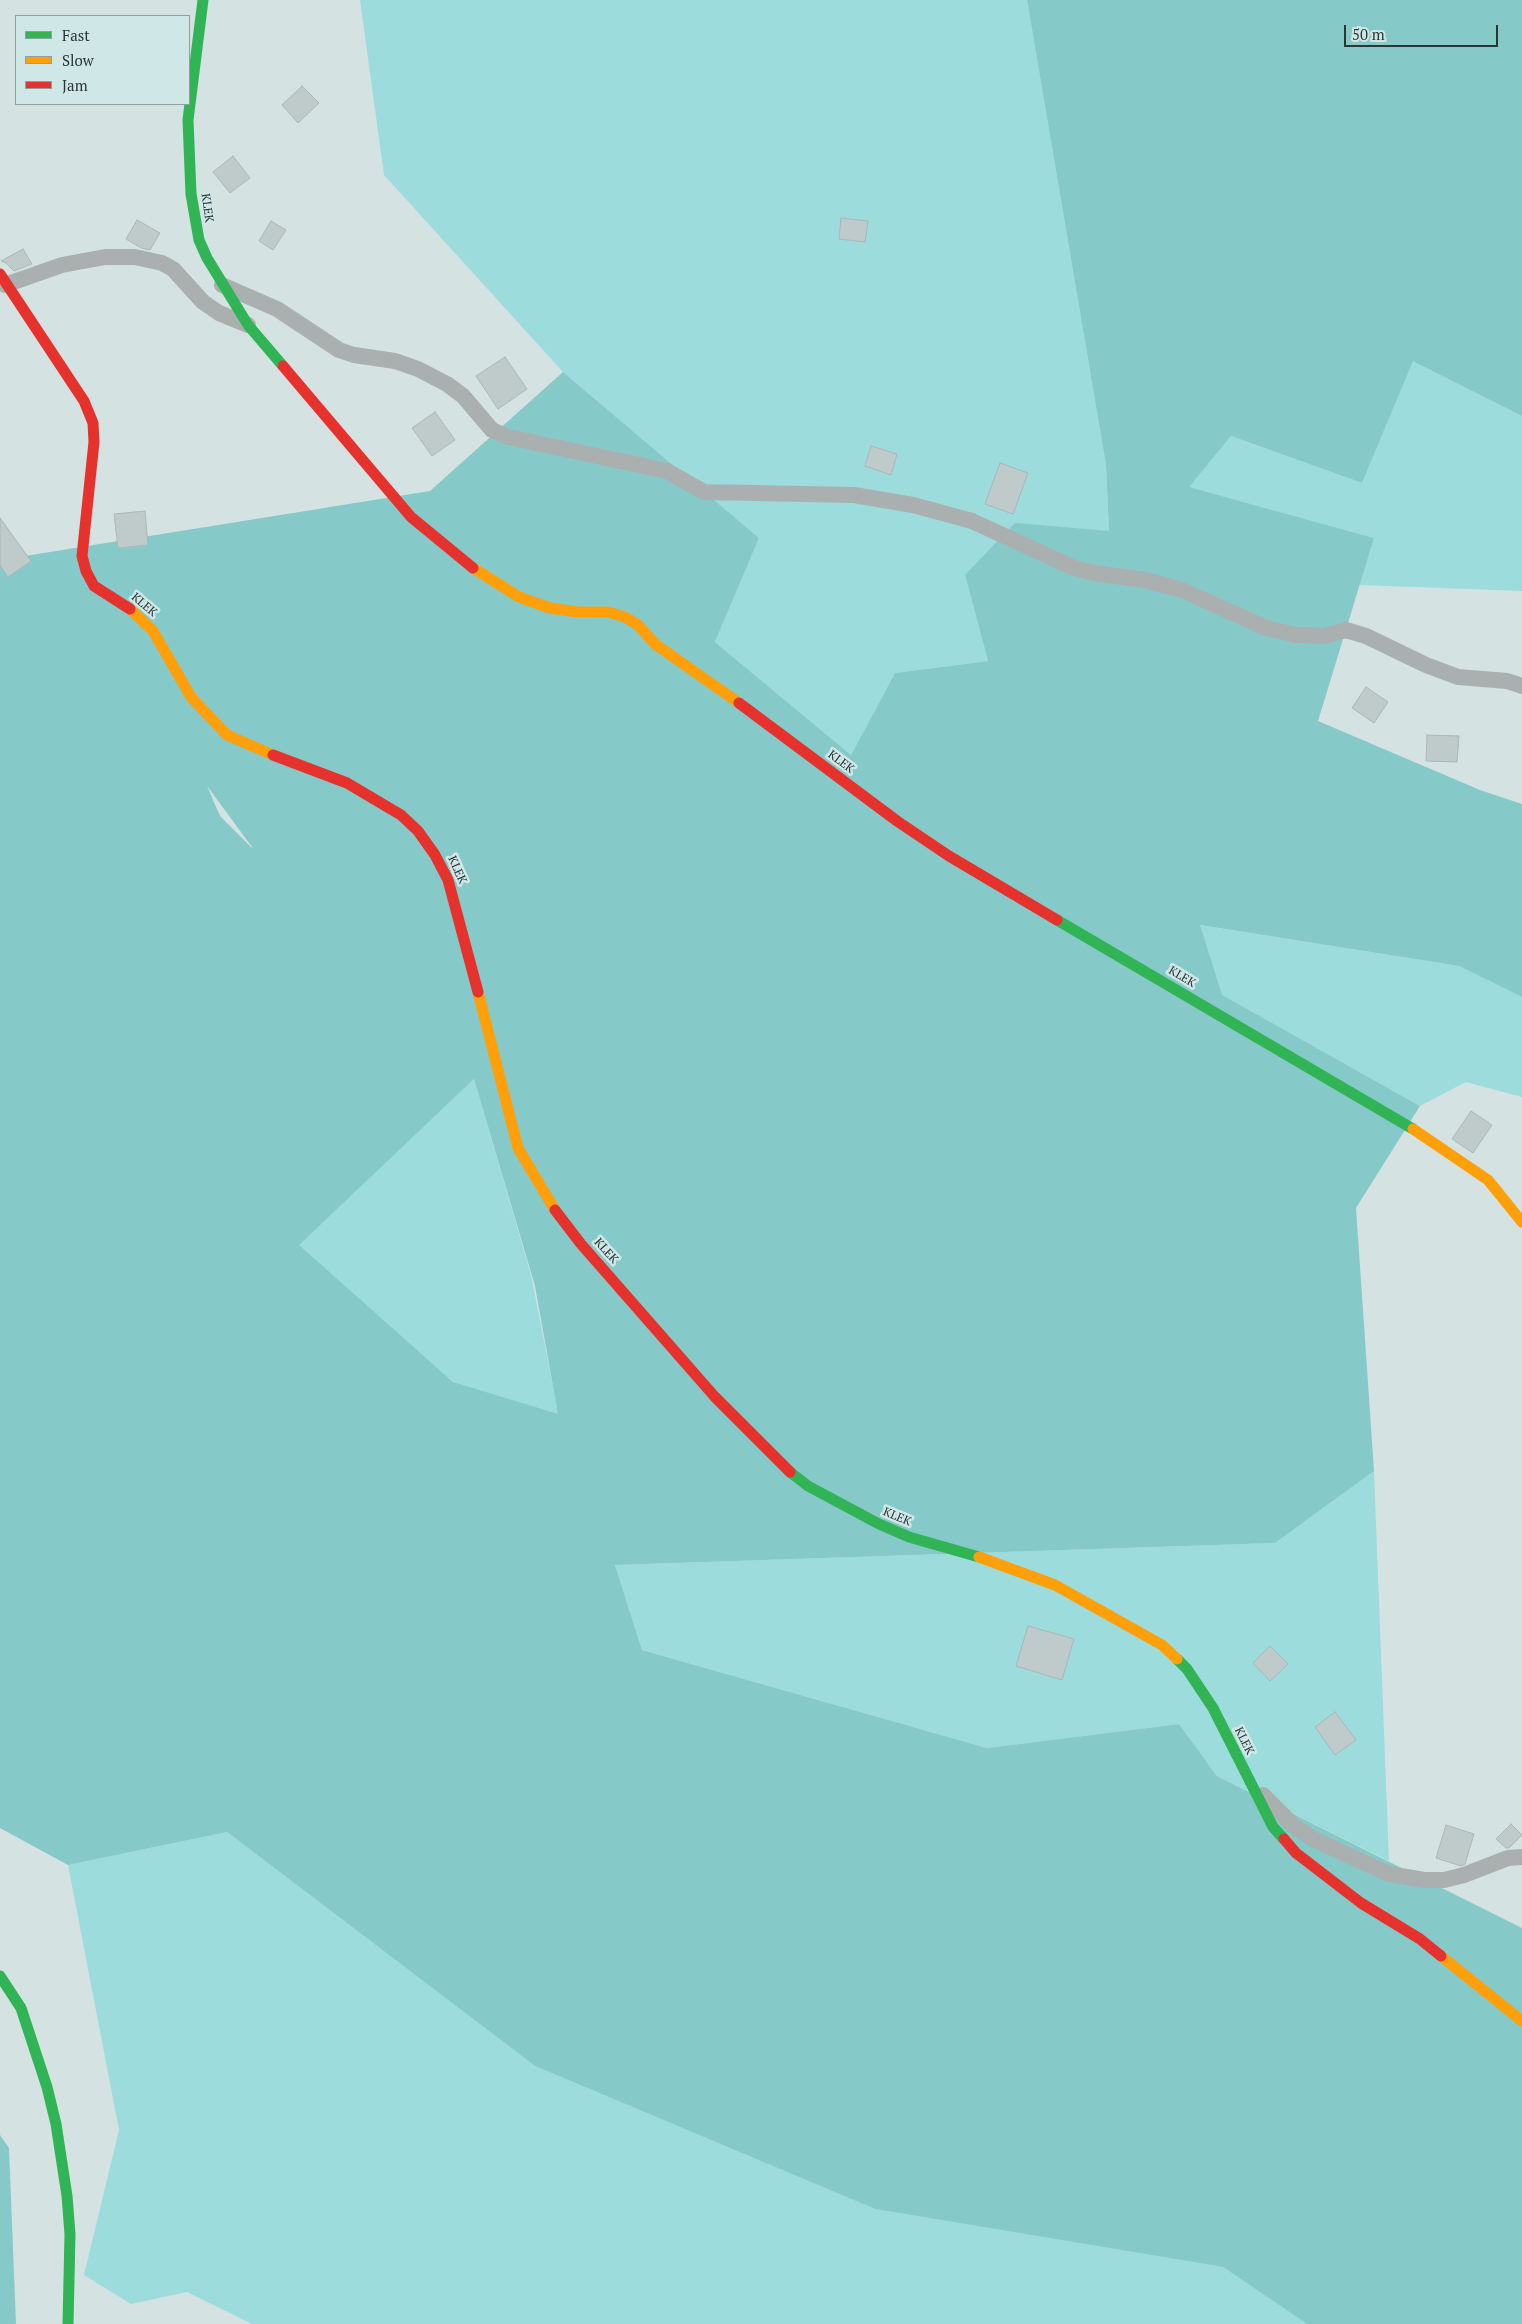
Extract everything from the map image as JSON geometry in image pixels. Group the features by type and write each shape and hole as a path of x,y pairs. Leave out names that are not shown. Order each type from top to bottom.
{"street":[{"name":"KLEK","path":"190,104 203,0"},
{"name":"KLEK","path":"190,105 188,120 191,194 199,240 222,284 248,325 412,517 468,565 492,582 519,597 550,608 578,612 608,612 625,617 638,625 655,644 726,693 897,821 949,856 1428,1138 1488,1180 1522,1222"},
{"path":"3,280 62,265 105,257 136,257 162,263 173,270 203,302 219,312 248,325"},
{"name":"KLEK","path":"3,280 72,380 84,401 93,423 94,442 82,556 86,571 94,586 125,605 153,631 191,697 227,735 253,748 347,783 377,799 401,815 418,831 435,855 448,880 518,1148 549,1202 581,1244 715,1397 788,1470 808,1486 879,1524 909,1537 992,1561 1055,1585 1162,1645 1187,1669 1213,1708 1274,1827 1296,1853 1327,1879 1361,1903 1420,1939 1522,2021"},
{"path":"222,284 277,309 339,350 354,355 395,361 418,369 440,380 463,396 492,430 508,437 660,470 680,478 694,488 704,492 854,495 913,505 972,521 1074,568 1094,573 1146,580 1182,590 1266,628 1295,635 1324,636 1346,630 1366,636 1426,665 1458,676 1507,681 1522,686"},
{"path":"1248,1779 1278,1812 1302,1831 1339,1852 1389,1874 1424,1880 1444,1880 1464,1875 1508,1858 1522,1857"},
{"path":"0,1976 21,2008 47,2087 56,2124 67,2196 70,2234 68,2324"}],"shaded area":[{"path":"360,0 1027,0 1106,465 1109,532 965,575 988,661 895,673 851,755 715,642 759,538 563,372 384,175"},
{"path":"1027,0 1522,0 1522,416 1413,361 1362,483 1231,436 1189,487 1374,538 1318,721 1480,790 1522,804 1522,997 1459,966 1200,925 1222,995 1420,1106 1356,1208 1374,1471 1275,1543 615,1565 642,1650 987,1748 1179,1724 1217,1776 1522,1928 1522,2324 1307,2324 1223,2267 875,2209 535,2066 227,1832 68,1865 0,1828 0,560 430,491 563,372 759,538 715,642 851,755 895,673 988,661 965,575 1015,523 1109,531 1106,465","holes":["207,786 252,847 252,848 220,816","474,1079 535,1286 558,1414 453,1382 299,1245"]},
{"path":"1413,360 1522,416 1522,591 1359,585 1374,538 1188,487 1231,436 1362,483"},
{"path":"1199,925 1459,966 1522,997 1522,1097 1466,1082 1420,1106 1221,995"},
{"path":"474,1079 531,1275 560,1422 453,1382 298,1245"},
{"path":"1374,1471 1389,1861 1217,1776 1179,1724 987,1748 642,1650 615,1565 1275,1543"},
{"path":"227,1832 535,2066 875,2209 1223,2267 1307,2324 252,2324 187,2292 131,2304 84,2275 119,2130 68,1865"},
{"path":"0,2135 9,2148 16,2324 0,2324"}],"building":[{"path":"302,86 319,103 298,123 282,105"},
{"path":"233,156 250,178 230,193 213,172"},
{"path":"841,218 868,221 865,242 839,239"},
{"path":"137,220 160,233 150,250 141,248 126,239"},
{"path":"271,221 286,230 273,250 259,241"},
{"path":"23,249 32,264 14,271 1,261"},
{"path":"505,357 527,389 498,409 476,376"},
{"path":"435,412 455,440 432,456 412,428"},
{"path":"871,446 897,454 891,475 865,466"},
{"path":"1000,463 1028,473 1013,514 985,504"},
{"path":"145,511 148,545 118,548 114,514"},
{"path":"0,518 31,561 8,577 0,565"},
{"path":"1366,687 1388,702 1374,723 1352,708"},
{"path":"1427,735 1459,736 1457,762 1426,761"},
{"path":"1471,1111 1492,1125 1473,1153 1452,1139"},
{"path":"1028,1626 1074,1639 1062,1680 1016,1666"},
{"path":"1270,1646 1288,1664 1270,1681 1253,1663"},
{"path":"1335,1712 1356,1740 1335,1755 1315,1727"},
{"path":"1511,1824 1522,1835 1509,1848 1506,1848 1496,1839"},
{"path":"1446,1825 1474,1834 1465,1864 1461,1866 1436,1858"}],"traffic: fast":[{"path":"190,104 203,0"},
{"path":"190,105 188,120 191,194 199,240 207,258 248,325 283,366"},
{"path":"1057,920 1413,1129"},
{"path":"790,1472 808,1486 879,1524 909,1537 979,1557"},
{"path":"1177,1659 1187,1669 1213,1708 1273,1827 1284,1839"},
{"path":"0,1976 21,2008 47,2087 56,2124 67,2196 70,2234 68,2324"}],"traffic: slow":[{"path":"473,568 519,597 550,608 578,612 608,612 625,617 638,625 655,644 739,703"},
{"path":"130,609 153,631 191,697 227,735 273,755"},
{"path":"478,992 518,1148 555,1210"},
{"path":"1413,1129 1488,1180 1522,1222"},
{"path":"979,1557 1055,1585 1162,1645 1177,1659"},
{"path":"1441,1956 1522,2021"}],"traffic: jam":[{"path":"0,274 84,401 93,423 94,442 82,556 86,571 94,586 130,609"},
{"path":"283,366 411,517 473,568"},
{"path":"739,703 897,821 949,856 1057,920"},
{"path":"273,755 347,783 401,815 418,831 435,855 448,880 478,992"},
{"path":"555,1210 581,1244 715,1397 790,1472"},
{"path":"1284,1839 1296,1853 1361,1903 1420,1939 1441,1956"}]}
